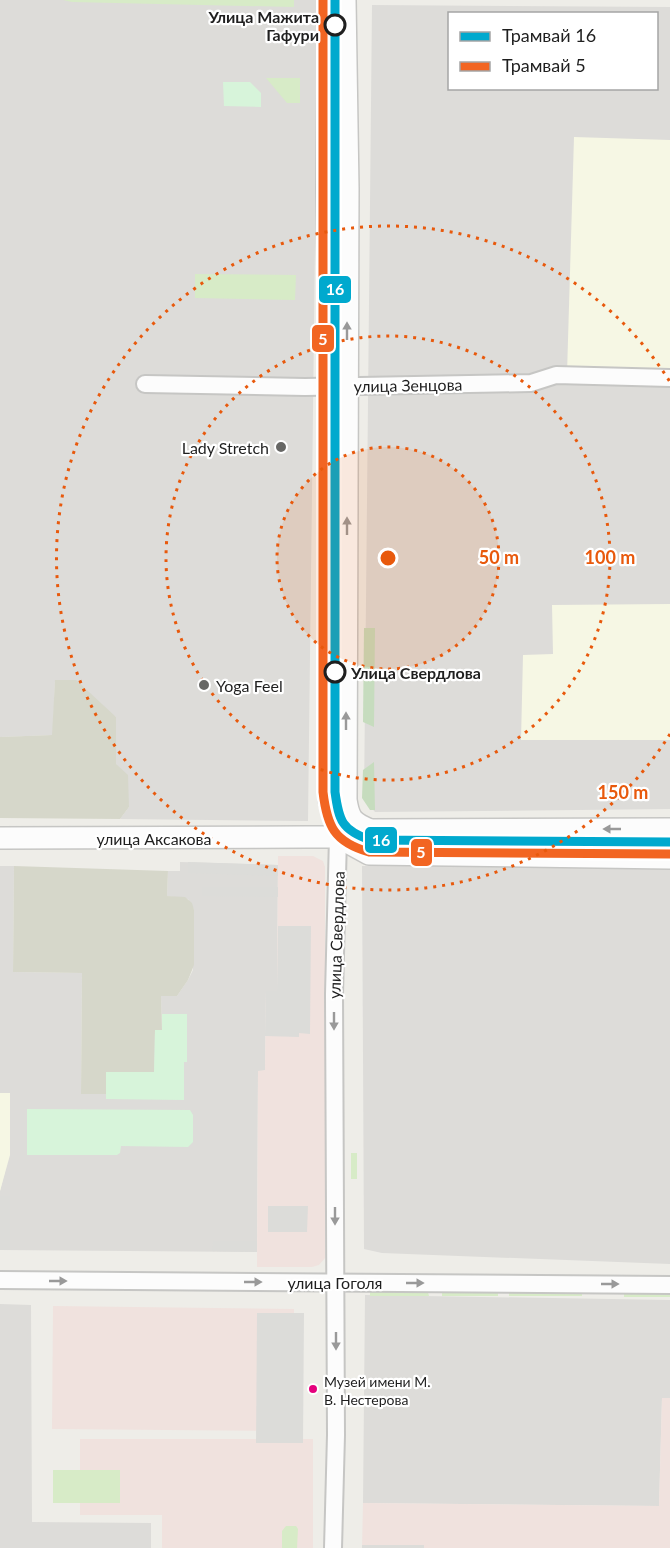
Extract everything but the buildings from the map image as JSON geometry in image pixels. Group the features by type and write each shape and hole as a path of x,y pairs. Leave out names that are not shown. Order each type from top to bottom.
{"street":[{"name":"улица Свердлова","path":"327,0 325,188 337,386 346,800 348,816 357,824 370,830"},
{"name":"улица Свердлова","path":"333,1548 336,1282 334,994 338,837 327,800 326,540 348,188 345,0"},
{"name":"улица Зенцова","path":"145,384 337,386 531,383 556,375 670,378"},
{"path":"370,830 670,829"},
{"name":"улица Аксакова","path":"0,838 338,837 370,830"},
{"path":"338,837 369,854 670,858"},
{"name":"улица Гоголя","path":"0,1280 670,1285"}],"shaded area":[{"path":"0,0 318,0 308,821 120,819 129,807 116,764 116,717 55,680 53,735 0,737"},
{"path":"372,5 670,7 670,809 375,812 364,799"},
{"path":"574,137 670,140 670,377 567,374"},
{"path":"670,604 670,740 521,740 523,655 553,654 552,605"},
{"path":"55,680 76,680 116,717 116,764 128,775 129,807 120,819 0,818 0,737 52,735"},
{"path":"278,856 313,856 323,861 325,867 325,1258 319,1265 312,1267 257,1267 258,1071 265,1070 266,991 277,991"},
{"path":"180,862 278,865 277,991 266,991 265,1071 258,1071 257,1252 0,1250 0,1191 9,1155 10,1094 0,1093 0,866 14,866 13,972 82,973 81,1094 106,1094 106,1072 155,1030 162,1029 161,996 177,996 193,970 194,910 188,899 167,896 168,871 180,871"},
{"path":"188,862 278,865 278,876 188,873"},
{"path":"670,865 670,1264 382,1253 364,1249 362,866"},
{"path":"14,866 168,871 167,896 185,897 192,903 194,965 188,980 177,996 161,996 162,1030 155,1030 154,1072 107,1072 106,1094 81,1094 82,973 13,972"},
{"path":"202,887 278,887 278,897 202,896"},
{"path":"278,926 311,926 310,1034 299,1033 299,1037 265,1036 266,991 277,991"},
{"path":"0,1093 10,1093 10,1155 0,1191"},
{"path":"0,1196 10,1196 10,1250 0,1250"},
{"path":"268,1206 308,1206 307,1232 268,1232"},
{"path":"213,1241 257,1241 257,1252 212,1251"},
{"path":"365,1295 670,1300 670,1398 662,1398 659,1506 363,1503"},
{"path":"0,1304 31,1305 32,1522 151,1523 151,1548 0,1548"},
{"path":"53,1306 294,1309 293,1431 52,1429"},
{"path":"257,1313 304,1313 303,1443 256,1443"},
{"path":"662,1398 670,1398 670,1548 362,1548 363,1503 659,1506"},
{"path":"80,1439 313,1439 313,1548 162,1548 162,1515 80,1515"},
{"path":"362,1545 424,1545 424,1548 362,1548"}],"green space":[{"path":"63,0 294,0 294,7 72,2"},
{"path":"266,78 300,78 300,103 287,103"},
{"path":"223,82 250,82 261,93 261,107 224,106"},
{"path":"195,274 296,275 295,300 195,298"},
{"path":"364,628 375,628 374,727 363,722"},
{"path":"374,762 375,810 370,810 362,798 363,770"},
{"path":"162,1014 187,1014 184,1100 106,1099 106,1072 154,1072 155,1030 162,1030"},
{"path":"27,1109 190,1110 193,1115 193,1142 188,1147 121,1146 120,1153 117,1155 27,1155"},
{"path":"351,1153 357,1153 357,1179 351,1179"},
{"path":"370,1291 428,1292 429,1296 370,1296"},
{"path":"442,1291 498,1291 498,1296 442,1296"},
{"path":"509,1291 582,1292 582,1296 509,1296"},
{"path":"624,1292 670,1293 670,1297 624,1297"},
{"path":"53,1470 120,1470 120,1503 53,1503"},
{"path":"286,1526 296,1526 298,1529 297,1548 282,1548 282,1531"}],"tram line":[{"name":"5","path":"323,0 323,792 330,823 340,838 369,852 670,854"},
{"name":"16","path":"335,0 335,792 340,817 353,832 370,840 670,842"}],"place":[{"name":"Улица Мажита Гафури","path":"335,25"},
{"name":"Lady Stretch","path":"281,447"},
{"name":"Улица Свердлова","path":"335,672"},
{"name":"Yoga Feel","path":"204,685"},
{"name":"Музей имени М. В. Нестерова","path":"313,1389"}]}
